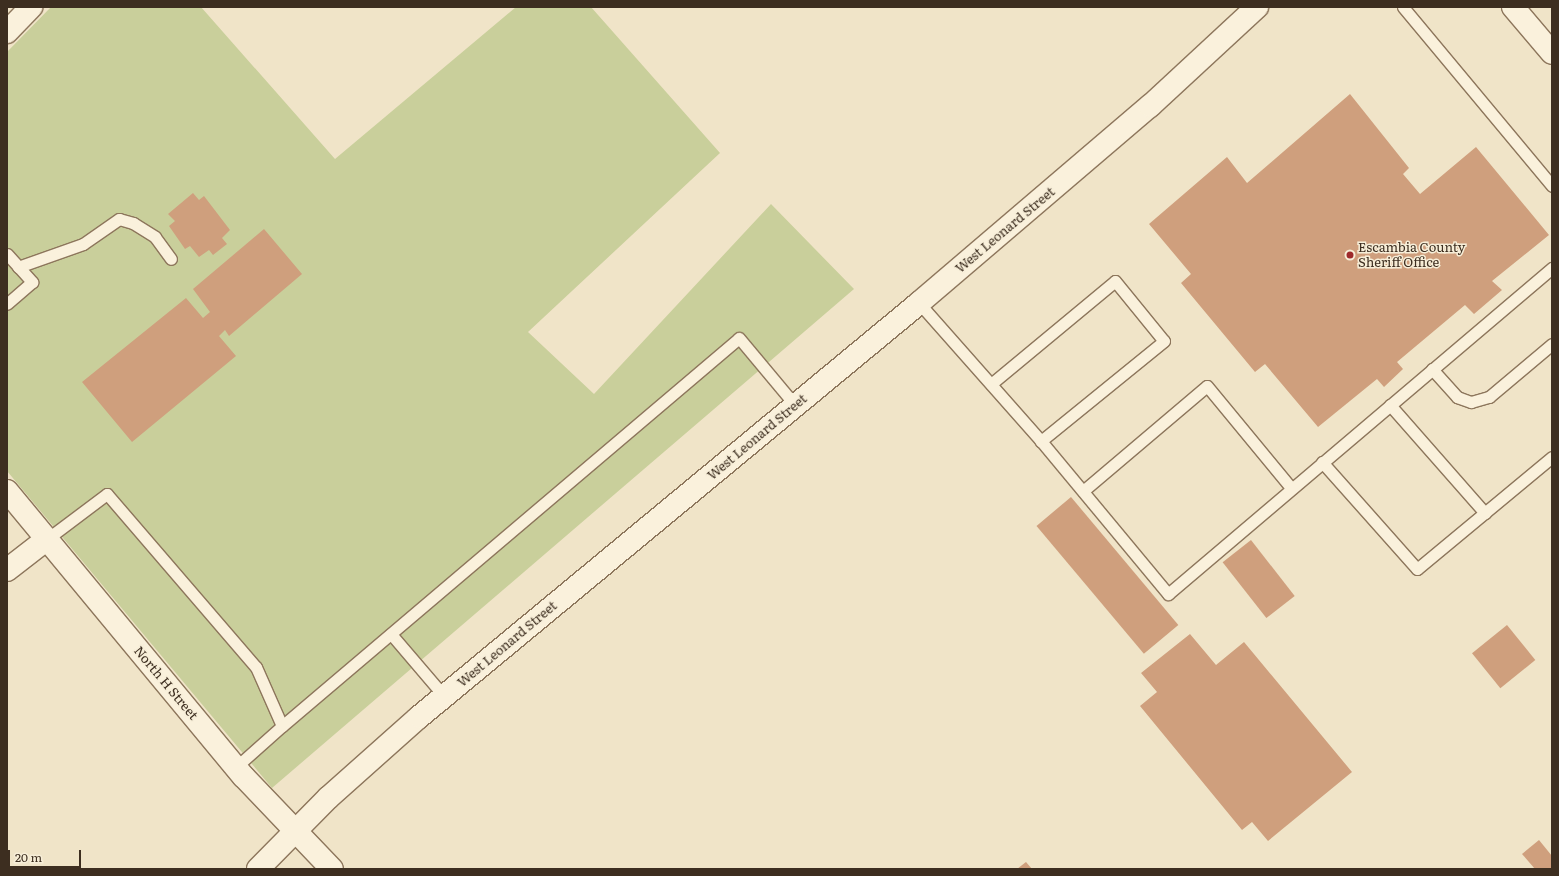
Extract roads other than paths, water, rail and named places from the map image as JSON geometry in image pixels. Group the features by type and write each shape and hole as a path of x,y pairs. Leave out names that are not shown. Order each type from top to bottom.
{"street":[{"path":"7,32 31,7"},
{"name":"West Leonard Street","path":"258,869 295,831 444,696 919,303 1150,106 1257,7"},
{"path":"1513,7 1552,53"},
{"name":"North H Street","path":"7,491 236,767 332,869"},
{"path":"7,570 47,539"}],"lane":[{"path":"1403,7 1552,186"},
{"path":"18,267 83,244 119,219 134,223 155,237 171,259"},
{"path":"7,254 32,282 7,304"},
{"path":"919,303 1041,441 1168,594 1291,488 1552,268"},
{"path":"991,384 1114,281 1164,340 1041,441"},
{"path":"236,767 282,726 739,338 795,405"},
{"path":"1432,369 1457,398 1471,402 1489,397 1552,344"},
{"path":"1083,491 1207,386 1291,488"},
{"path":"1390,405 1485,513"},
{"path":"1322,462 1417,569 1552,457"},
{"path":"47,539 107,494 256,667 282,726"},
{"path":"391,634 444,696"}],"place":[{"name":"Escambia County Sheriff Office","path":"1350,255"}]}
